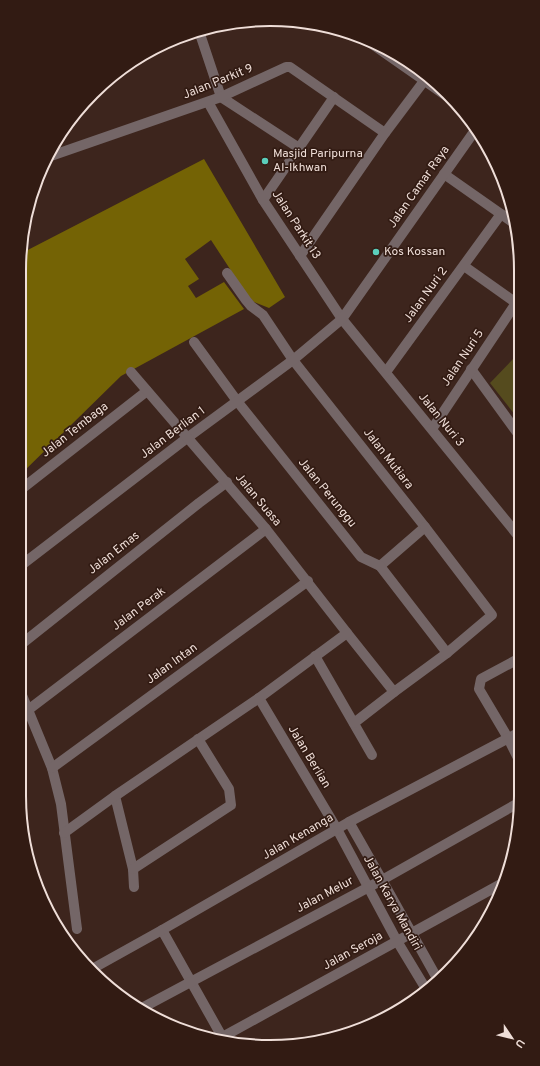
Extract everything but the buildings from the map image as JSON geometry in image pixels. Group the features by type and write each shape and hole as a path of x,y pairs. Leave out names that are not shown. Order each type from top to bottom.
{"street":[{"path":"200,36 221,97 299,148"},
{"path":"300,256 385,133 424,81 397,62"},
{"name":"Jalan Parkit 9","path":"55,155 208,102 288,67 385,133"},
{"path":"263,200 334,97"},
{"name":"Jalan Parkit 13","path":"208,102 263,200 342,319"},
{"name":"Jalan Camar Raya","path":"342,319 473,134"},
{"path":"444,174 508,219"},
{"name":"Jalan Nuri 2","path":"386,372 501,214"},
{"path":"464,266 514,302"},
{"name":"Jalan Mutiara","path":"227,273 251,306 264,315 293,360 425,527 492,615 447,653"},
{"name":"Jalan Nuri 5","path":"432,429 471,369 514,308"},
{"name":"Jalan Berlian 1","path":"26,562 187,438 293,360 342,319"},
{"name":"Jalan Nuri 3","path":"342,319 514,531"},
{"name":"Jalan Perunggu","path":"194,342 237,401 361,557 380,566 447,653"},
{"path":"471,369 514,428"},
{"path":"131,372 187,438"},
{"name":"Jalan Tembaga","path":"26,485 147,390"},
{"name":"Jalan Suasa","path":"187,438 227,482 266,529 394,692"},
{"name":"Jalan Emas","path":"26,640 227,482"},
{"path":"380,566 425,527"},
{"name":"Jalan Perak","path":"28,710 266,529"},
{"name":"Jalan Intan","path":"52,768 308,581"},
{"path":"64,833 115,796 259,698 347,633"},
{"path":"354,723 447,653"},
{"path":"316,656 372,755"},
{"path":"514,661 481,679 479,683 479,689 514,750"},
{"name":"Jalan Berlian","path":"259,698 337,829"},
{"path":"26,705 52,768 61,804 77,928"},
{"name":"Jalan Kenanga","path":"95,966 162,930 349,822 514,735"},
{"path":"133,869 231,805 229,790 198,739"},
{"path":"115,796 133,869 134,887"},
{"name":"Jalan Melur","path":"146,1006 382,880 513,806"},
{"path":"349,822 435,975"},
{"name":"Jalan Karya Mandiri","path":"337,829 397,941 424,986"},
{"name":"Jalan Seroja","path":"228,1036 496,887"},
{"path":"162,930 191,981 218,1034"}],"shaded area":[{"path":"204,159 285,297 269,308 254,302 245,292 211,240 185,259 199,279 188,286 196,298 224,282 244,309 121,376 26,469 27,250"},
{"path":"513,359 514,360 514,414 490,383"}],"place":[{"name":"Masjid Paripurna Al-Ikhwan","path":"265,161"},
{"name":"Kos Kossan","path":"376,252"}]}
